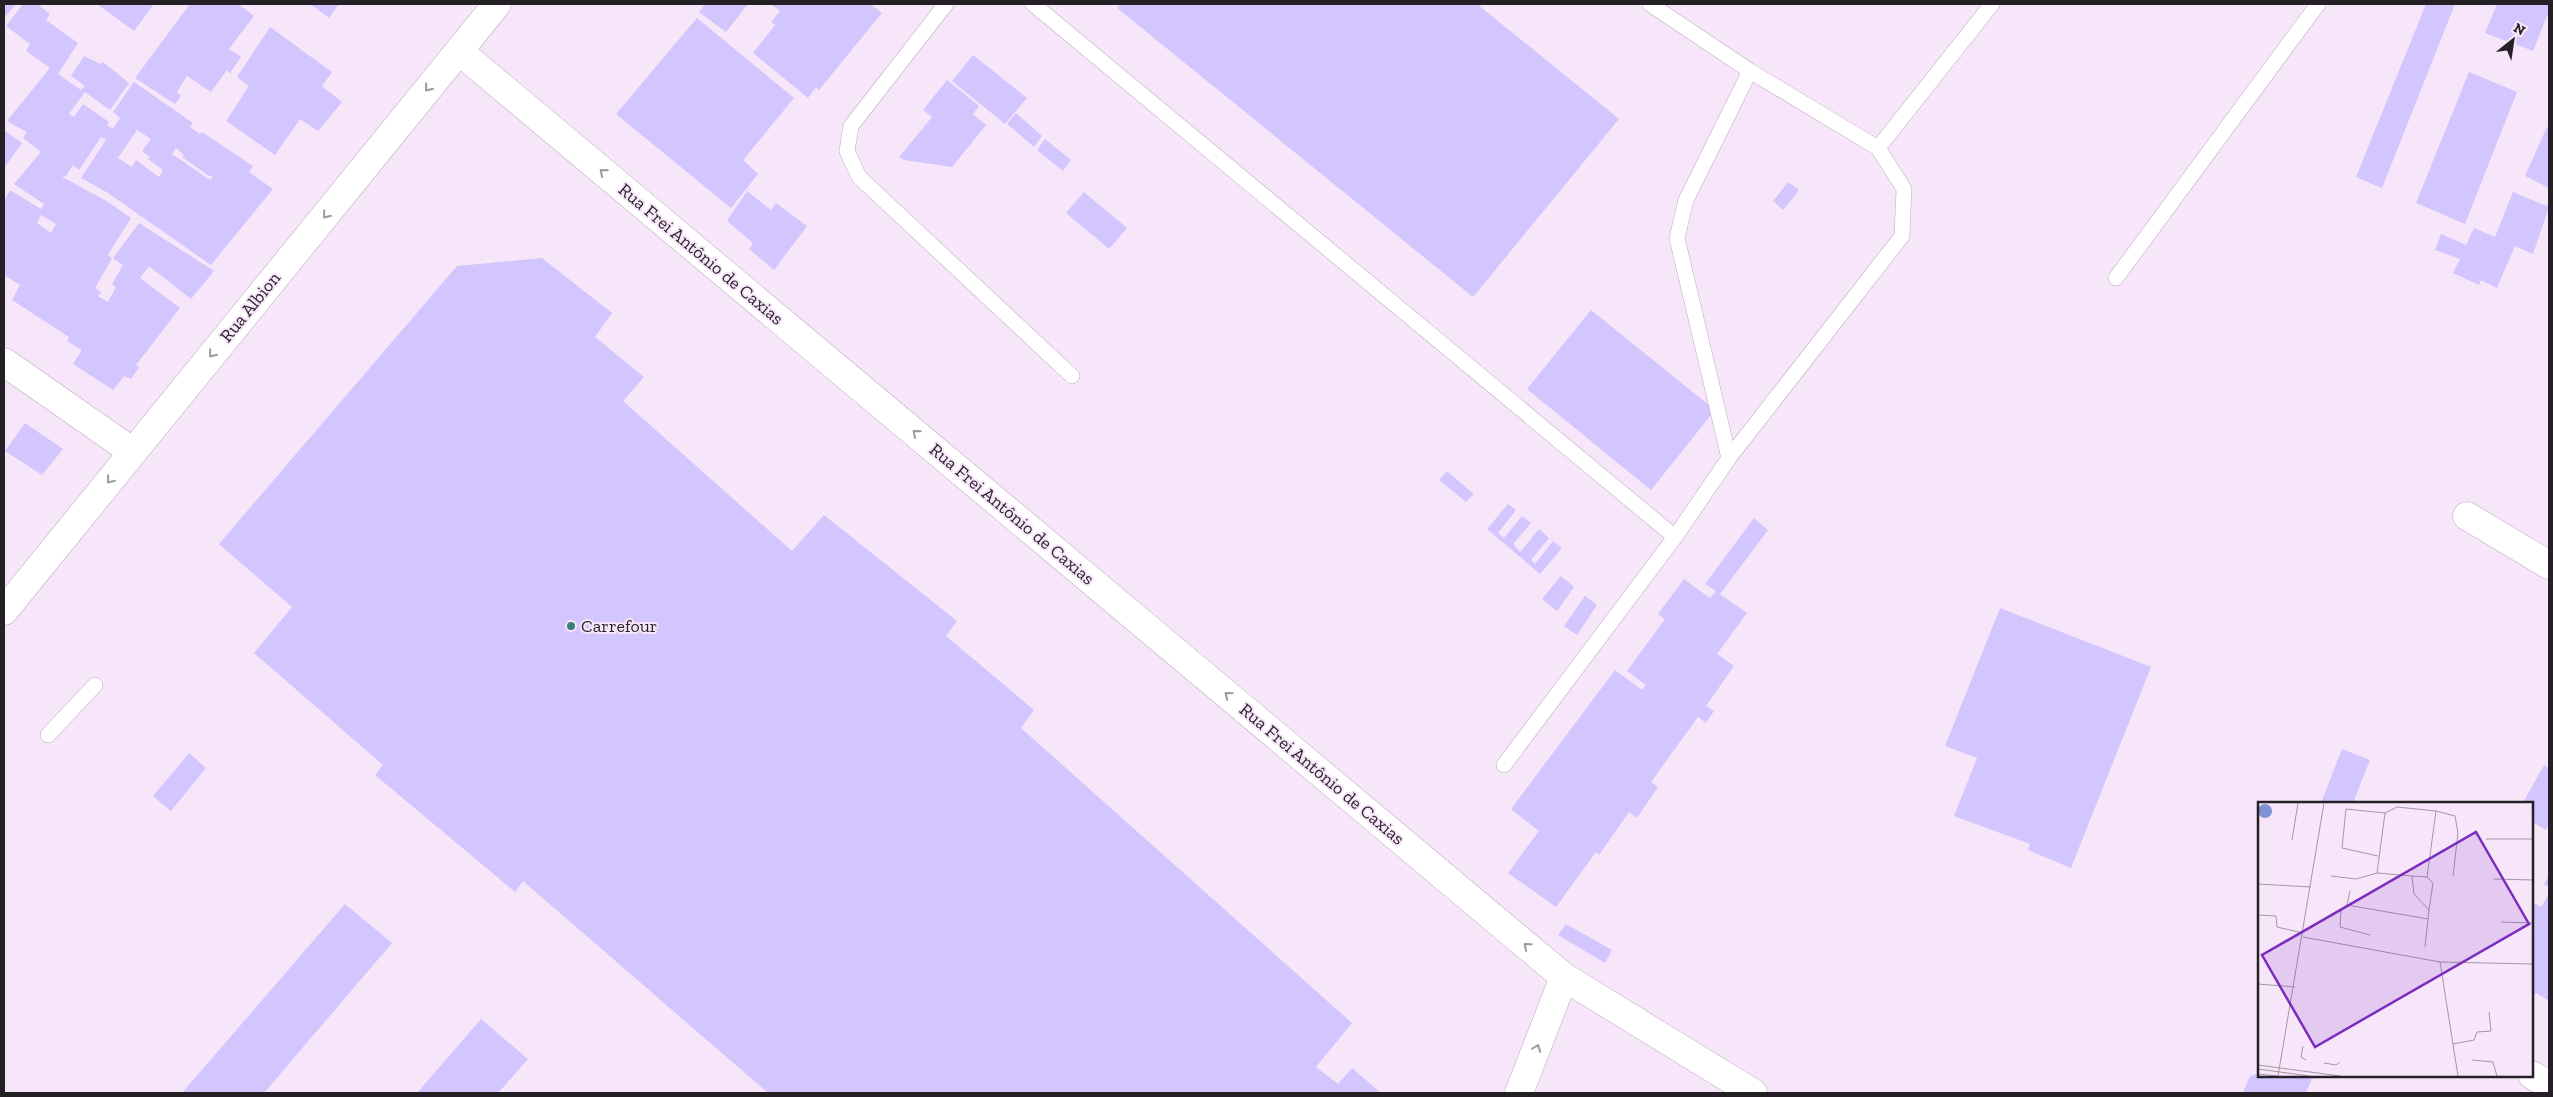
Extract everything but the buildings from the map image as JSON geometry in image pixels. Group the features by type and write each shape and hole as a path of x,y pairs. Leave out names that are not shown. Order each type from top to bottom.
{"street":[{"name":"Rua Albion","path":"4,611 459,51 489,7"},
{"name":"Rua Frei Antônio de Caxias","path":"459,51 1564,977 1753,1093"},
{"path":"4,362 133,452"},
{"path":"2467,516 2549,566"},
{"path":"1519,1093 1564,977"},
{"path":"2533,1076 2549,1086"}],"lane":[{"path":"946,4 851,126 847,151 859,176 1072,376"},
{"path":"1033,4 1675,537"},
{"path":"1504,765 1675,537 1729,458 1902,236 1904,189 1878,148 1750,71 1650,4"},
{"path":"1878,148 1992,4"},
{"path":"2116,278 2318,4"},
{"path":"1729,458 1677,238 1686,200 1750,71"},
{"path":"48,735 95,685"}],"place":[{"name":"Carrefour","path":"571,626"}]}
